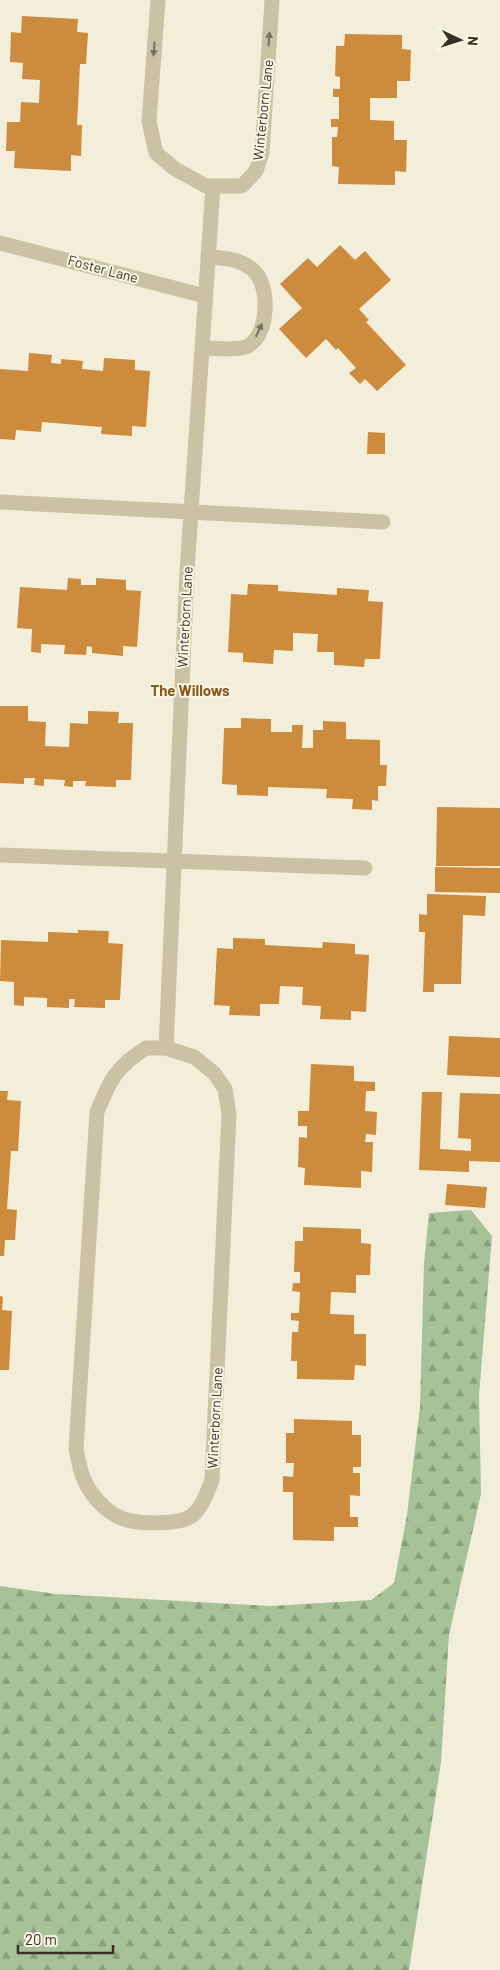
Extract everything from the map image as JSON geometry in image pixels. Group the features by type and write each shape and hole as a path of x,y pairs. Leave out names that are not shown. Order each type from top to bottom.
{"street":[{"name":"Winterborn Lane","path":"158,0 149,121 156,153 175,169 206,186 242,186 256,171 262,153 272,0"},
{"name":"Winterborn Lane","path":"166,1048 187,571 213,186"},
{"name":"Foster Lane","path":"0,243 205,296"},
{"path":"202,348 248,346 259,333 264,319 266,303 264,290 256,272 243,264 225,258 208,257"},
{"path":"0,502 384,522"},
{"path":"0,855 365,868"},
{"name":"Winterborn Lane","path":"146,1048 166,1048 194,1057 214,1073 225,1089 229,1114 212,1480 204,1502 189,1518 167,1523 127,1520 105,1508 90,1492 82,1475 76,1449 97,1112 110,1080 128,1059 146,1048"}],"green space":[{"path":"471,1210 492,1236 479,1396 481,1494 449,1635 441,1762 409,1970 0,1970 0,1586 56,1594 271,1606 371,1600 394,1583 407,1515 420,1407 424,1263 429,1213"}],"building":[{"path":"22,16 78,19 77,32 88,33 86,64 80,64 77,125 82,125 81,156 71,155 71,171 14,168 15,151 6,151 7,122 20,122 21,102 39,103 40,80 22,79 23,63 10,62 11,32 21,33"},
{"path":"345,34 402,35 402,49 411,50 410,81 397,81 397,98 370,98 370,120 394,121 394,140 407,140 406,172 395,171 395,185 338,184 339,167 332,166 332,137 337,137 338,127 331,127 331,119 339,119 339,97 333,97 333,89 340,89 340,77 335,76 336,46 344,46"},
{"path":"340,245 355,260 365,251 391,280 359,309 369,320 366,322 406,365 377,391 365,379 360,384 349,373 356,368 338,348 336,350 326,339 306,358 279,329 302,308 280,284 308,258 317,267"},
{"path":"29,353 52,355 51,363 61,364 61,359 83,361 82,369 103,371 104,358 135,360 135,370 150,371 146,427 132,426 132,436 101,434 102,427 42,422 41,432 16,430 15,440 0,439 0,369 28,371"},
{"path":"368,432 385,433 385,454 367,454"},
{"path":"68,578 81,579 81,585 96,585 96,578 126,580 126,590 141,591 137,647 123,646 123,656 92,653 92,647 87,646 86,655 64,654 65,645 41,644 41,653 31,652 32,629 17,628 20,587 67,590"},
{"path":"248,584 278,585 278,591 337,595 337,588 369,590 368,601 383,602 380,659 365,659 364,667 334,665 334,652 317,652 318,634 293,633 293,651 274,650 273,664 243,662 243,653 228,652 231,594 247,595"},
{"path":"0,706 28,706 28,721 46,722 45,746 69,747 70,723 88,724 88,711 119,712 118,723 133,723 131,780 116,780 116,787 85,786 86,781 73,781 73,787 64,786 65,780 44,779 44,786 34,785 35,778 24,778 24,784 0,783"},
{"path":"241,718 271,719 271,732 292,732 292,725 303,725 302,748 313,748 313,730 323,730 323,721 346,722 346,739 380,740 380,765 387,765 386,786 378,786 378,801 372,800 372,810 352,809 353,799 326,798 327,789 268,787 268,796 237,795 237,785 222,784 224,728 241,728"},
{"path":"437,807 500,808 500,866 436,866"},
{"path":"435,867 500,868 500,893 435,892"},
{"path":"427,894 486,896 485,916 463,915 461,984 434,984 434,992 423,992 425,932 419,932 419,914 427,915"},
{"path":"78,930 109,931 108,943 123,944 120,1000 105,1000 105,1008 74,1007 75,999 69,999 69,1008 47,1007 47,998 24,997 24,1006 14,1005 14,982 0,981 1,940 48,942 48,932 78,933"},
{"path":"233,938 265,939 265,945 322,948 323,942 355,944 355,954 369,955 366,1012 351,1011 351,1020 320,1019 321,1006 302,1005 303,987 280,986 279,1004 260,1004 260,1016 229,1015 230,1006 214,1005 217,948 233,949"},
{"path":"449,1036 500,1038 500,1077 447,1075"},
{"path":"311,1064 354,1066 354,1081 375,1082 375,1091 366,1091 365,1111 377,1112 376,1135 366,1134 365,1142 373,1142 372,1172 361,1171 361,1188 304,1185 305,1168 298,1167 299,1137 307,1138 307,1126 298,1126 298,1111 309,1111"},
{"path":"0,1091 8,1091 7,1100 21,1101 18,1151 11,1151 7,1209 17,1210 15,1240 5,1240 4,1256 0,1256"},
{"path":"422,1092 442,1092 440,1149 471,1151 471,1139 458,1138 460,1093 500,1094 500,1162 469,1161 469,1172 419,1170"},
{"path":"447,1184 487,1187 485,1208 445,1205"},
{"path":"303,1227 361,1229 361,1243 371,1244 370,1275 356,1275 356,1293 331,1292 330,1314 354,1315 354,1334 366,1334 366,1366 355,1365 354,1380 297,1379 297,1361 291,1361 292,1332 298,1332 299,1321 291,1320 291,1313 299,1313 300,1292 292,1291 293,1283 300,1283 300,1272 294,1272 295,1241 303,1241"},
{"path":"0,1296 3,1297 2,1310 12,1311 9,1370 0,1370"},
{"path":"294,1419 352,1421 352,1435 361,1435 361,1467 353,1467 353,1473 360,1473 360,1496 350,1495 350,1517 358,1517 358,1527 334,1527 334,1541 293,1540 293,1492 283,1492 283,1476 293,1477 294,1463 286,1463 286,1433 294,1433"}],"district":[{"name":"The Willows","path":"190,691"}]}
